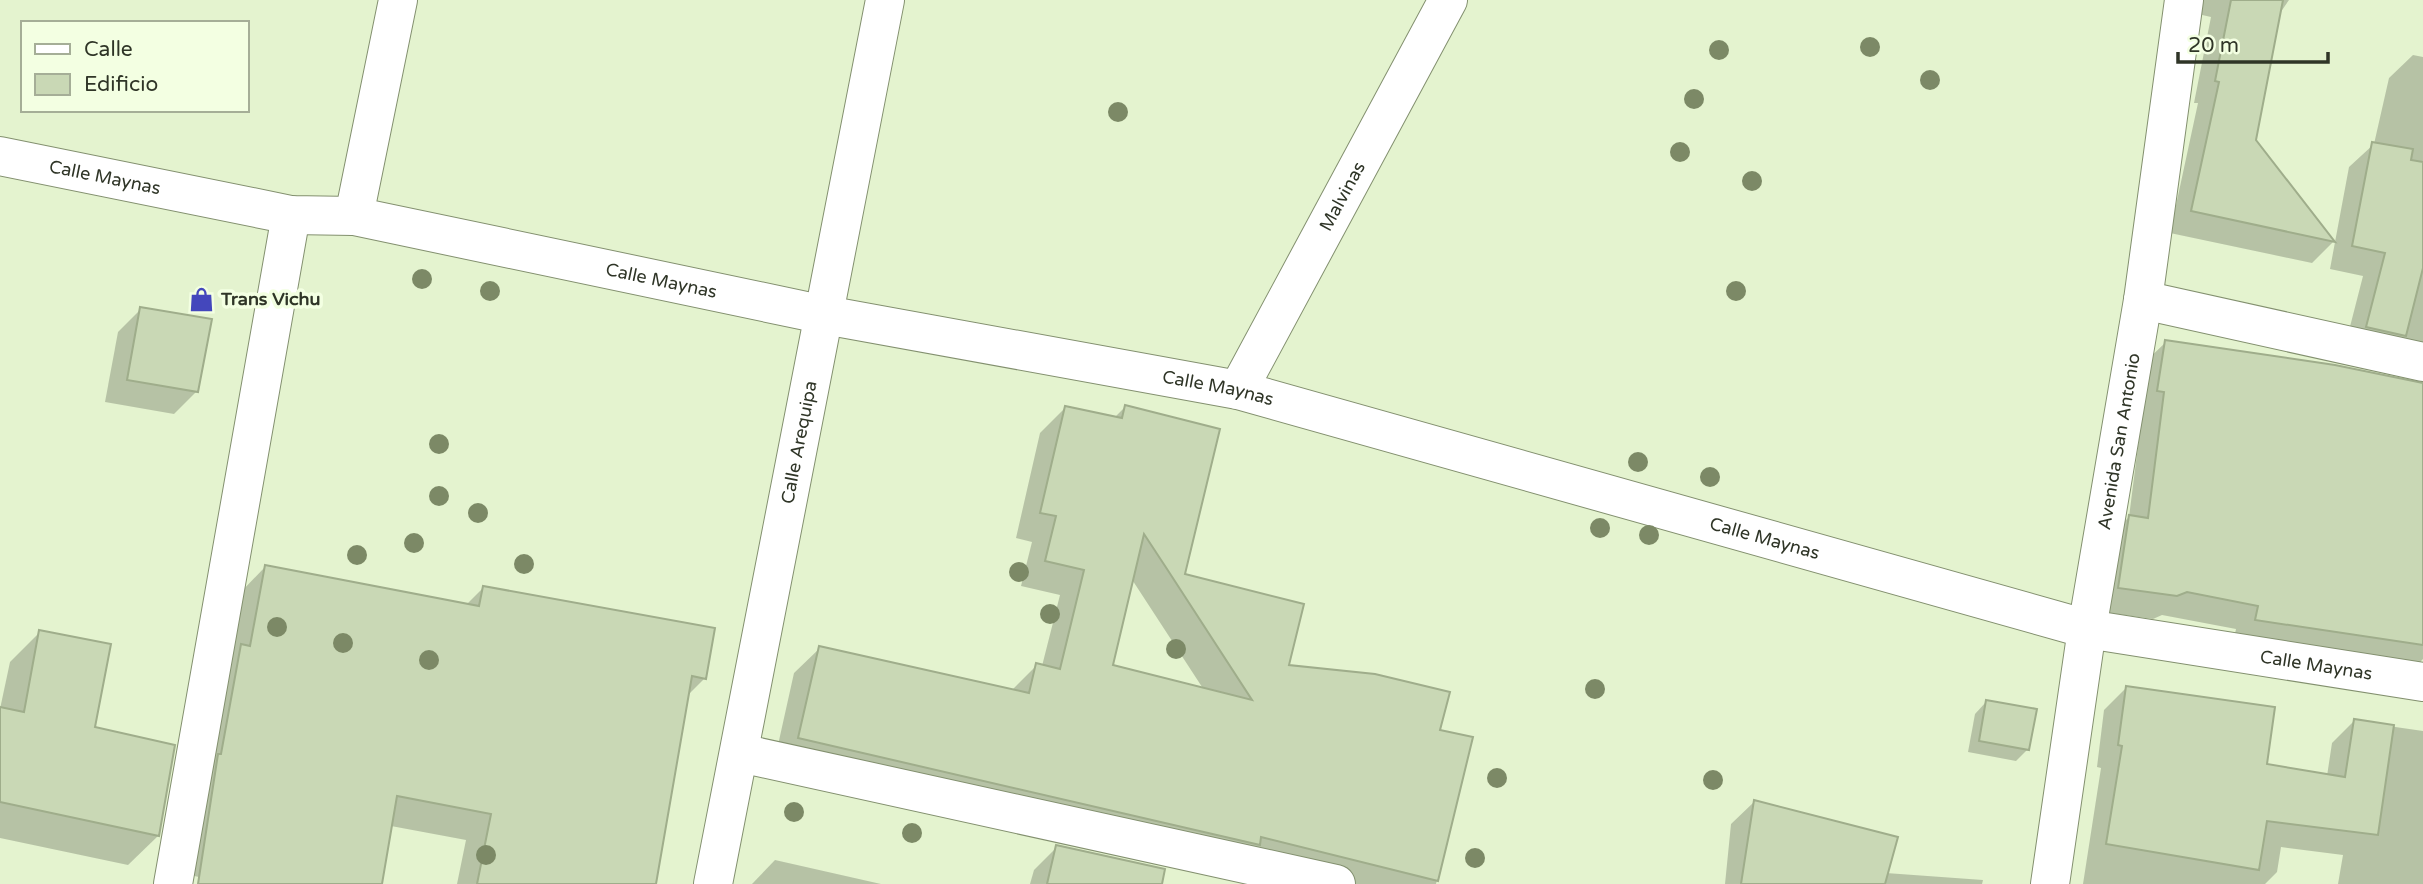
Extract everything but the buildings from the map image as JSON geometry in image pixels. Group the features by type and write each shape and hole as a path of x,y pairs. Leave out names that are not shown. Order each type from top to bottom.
{"street":[{"path":"354,216 398,0"},
{"name":"Calle Arequipa","path":"713,884 885,0"},
{"name":"Malvinas","path":"1238,390 1448,0"},
{"name":"Avenida San Antonio","path":"2050,884 2087,629 2143,300 2184,0"},
{"name":"Calle Maynas","path":"0,156 291,215 354,216 825,315 1238,390 2087,629 2423,682"},
{"path":"173,884 291,215"},
{"path":"2143,300 2423,362"},
{"path":"740,753 1336,884"}],"place":[{"name":"Trans Vichu","path":"201,299"}]}
